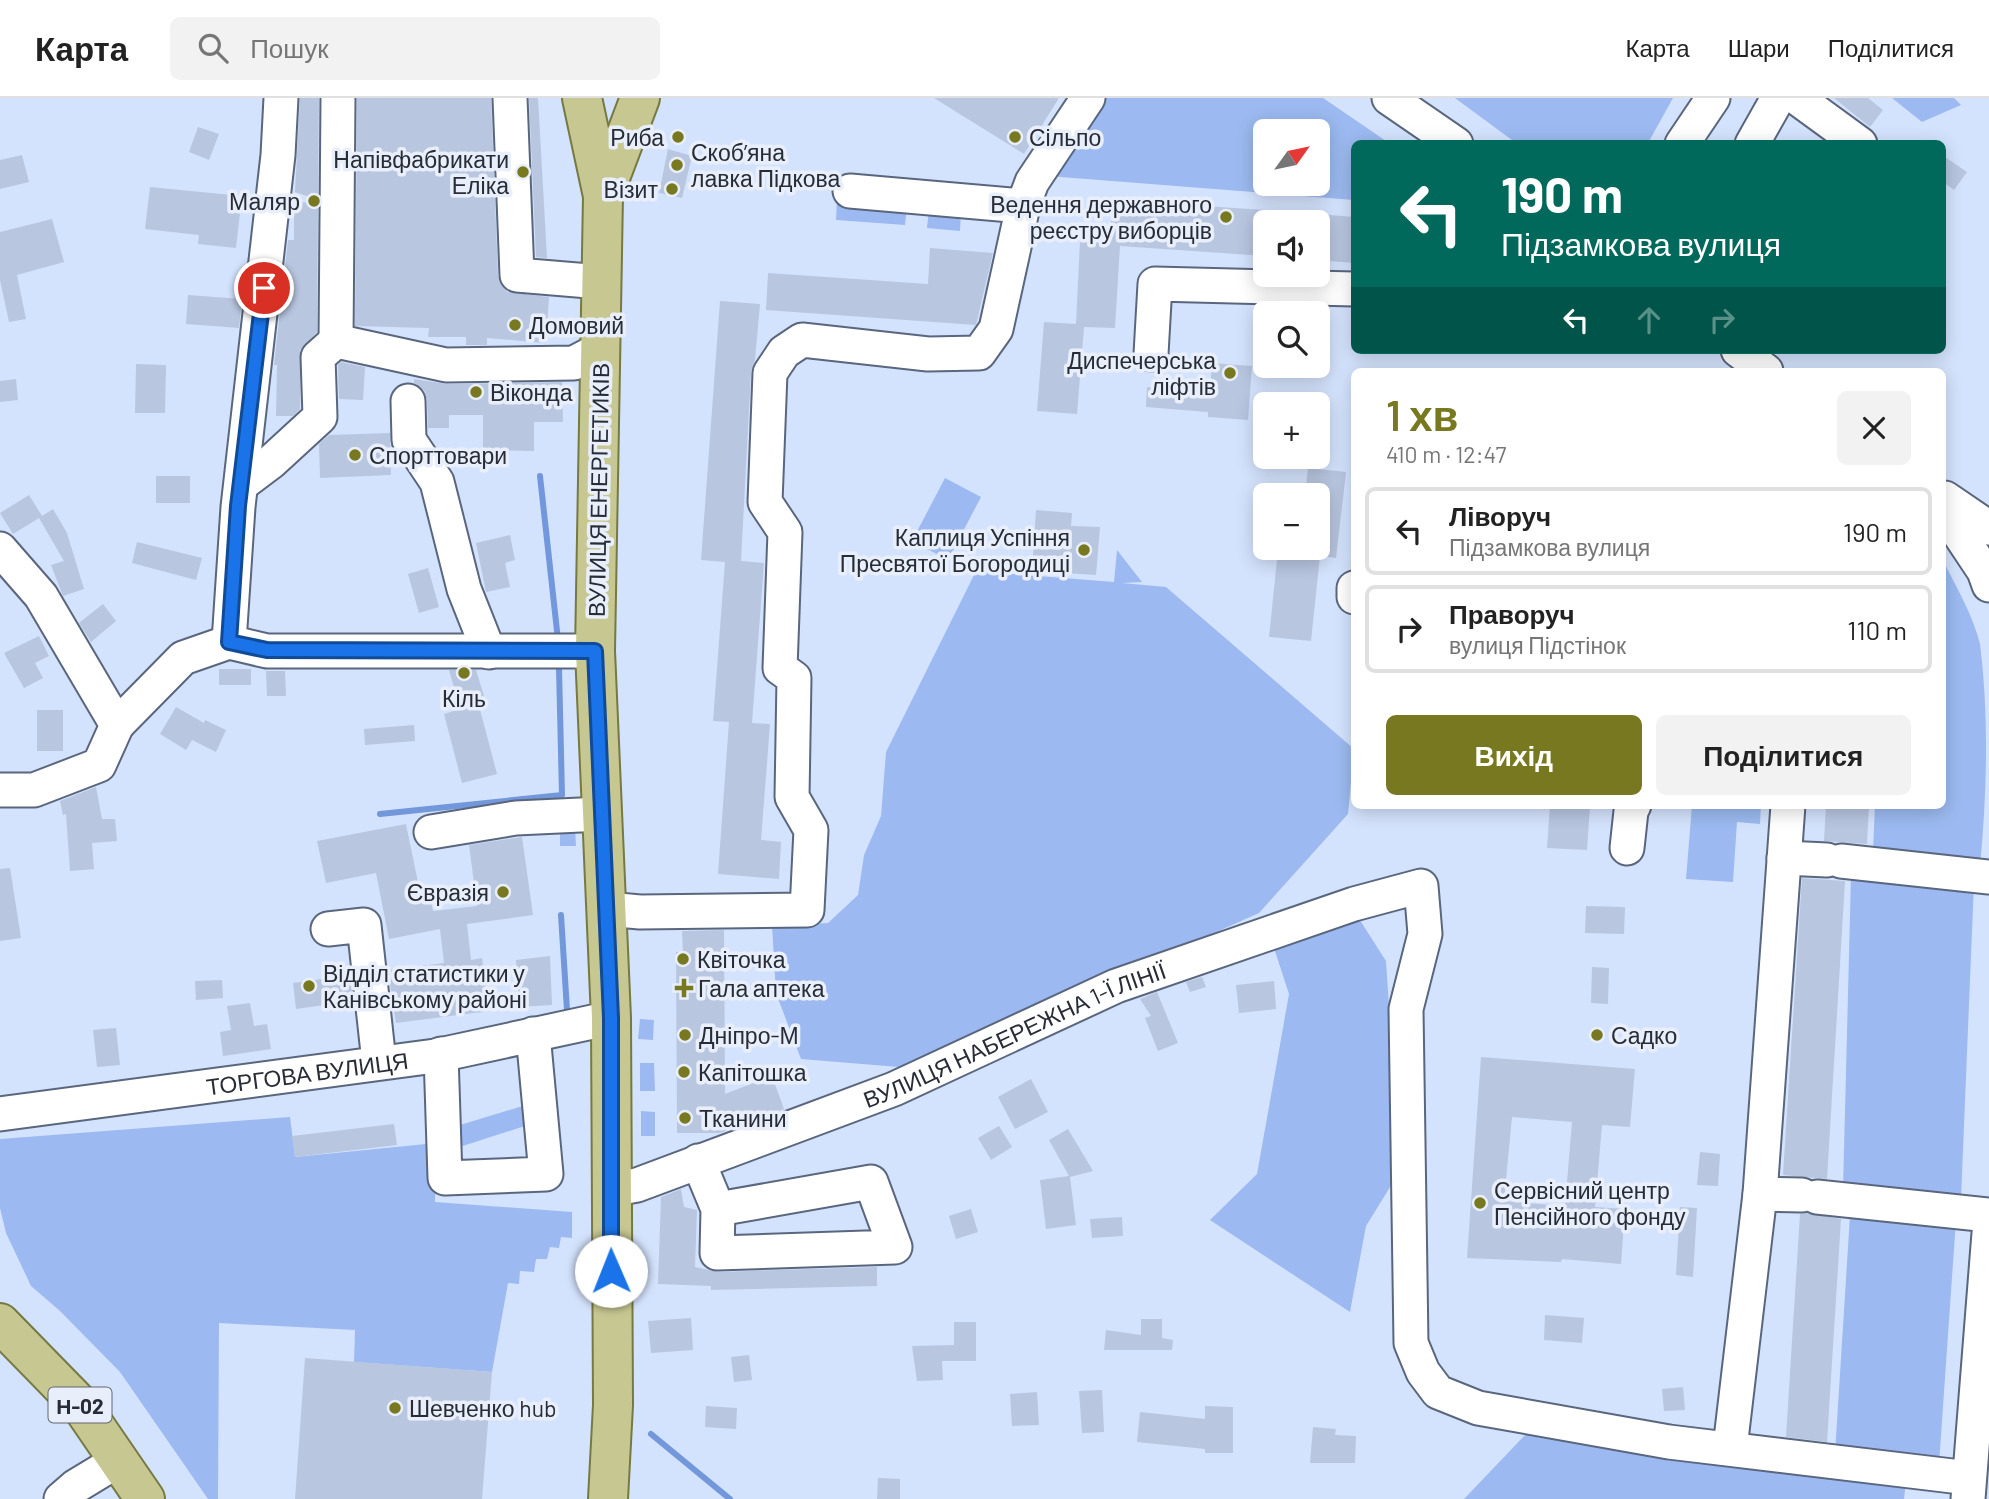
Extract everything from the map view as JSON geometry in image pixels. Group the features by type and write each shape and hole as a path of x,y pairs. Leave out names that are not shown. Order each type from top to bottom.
{"main road":[{"name":"ВУЛИЦЯ ЕНЕРГЕТИКІВ","path":"582,98 603,195 595,651 611,1018 613,1405 608,1499"},
{"name":"ВУЛИЦЯ ЕНЕРГЕТИКІВ","path":"603,195 640,98"},
{"name":"Н-02","path":"0,1323 82,1407 145,1499"}],"street":[{"path":"229,642 242,484 278,155 281,98"},
{"path":"242,484 271,462 320,417 318,357 336,341 338,98"},
{"path":"510,98 517,275 601,282"},
{"path":"607,909 640,912 807,910 811,830 792,797 794,678 780,668 785,532 765,502 770,373 784,352 802,340 928,354 979,353 996,329 1023,206 1032,182 1088,98"},
{"path":"1389,98 1418,132 1443,140"},
{"path":"1685,140 1713,98"},
{"path":"1754,140 1778,98"},
{"path":"1797,98 1855,140"},
{"path":"850,191 1023,206"},
{"path":"1151,354 1155,284 1351,289"},
{"path":"336,341 446,365 574,363 599,350"},
{"path":"408,401 410,440 437,482 464,589 489,652"},
{"path":"1946,500 1989,528"},
{"path":"1946,514 1984,571 1989,585"},
{"path":"0,549 41,596 117,725"},
{"path":"0,790 34,790 99,765 117,725 183,659 229,642 267,650 595,651"},
{"path":"1627,848 1631,809"},
{"path":"1788,809 1760,1194 1730,1448 1968,1489 1989,1233"},
{"path":"431,832 516,818 602,814"},
{"path":"1784,858 1989,877"},
{"name":"ВУЛИЦЯ НАБЕРЕЖНА 1-Ї ЛІНІЇ","path":"610,1190 637,1185 894,1089 1116,986 1354,904 1421,886 1425,934 1406,1009 1411,1343 1423,1372 1438,1392 1478,1408 1669,1442 1730,1448"},
{"path":"328,929 364,925 379,1062"},
{"name":"ТОРГОВА ВУЛИЦЯ","path":"0,1114 201,1090 441,1054 611,1018"},
{"path":"441,1054 444,1178 546,1174 533,1034"},
{"path":"698,1161 718,1209 717,1253 895,1247 871,1182 718,1209"},
{"path":"1760,1194 1810,1196 1989,1215"},
{"path":"61,1499 76,1486 119,1460"}],"shaded area":[{"path":"1101,98 1323,98 1385,140 1351,140 1351,200 1303,196 1330,196 1330,119 1253,119 1253,192 1048,176"},
{"path":"1455,98 1673,98 1650,140 1512,140"},
{"path":"1892,98 1954,98 1961,105 1922,122"},
{"path":"837,200 907,206 905,225 836,220"},
{"path":"929,208 961,212 960,231 927,228"},
{"path":"945,478 981,497 948,560 912,541"},
{"path":"1117,550 1142,582 1122,583 1166,587 1351,746 1348,814 1259,913 911,1068 801,1059 776,993 772,926 828,923 858,895 864,855 881,816 886,752 976,571 1114,582"},
{"path":"1946,566 1969,612 1980,644 1986,755 1980,866 1873,851 1875,809 1946,809"},
{"path":"1692,809 1761,809 1760,824 1737,822 1733,882 1686,879"},
{"path":"575,826 576,846 560,846 560,827"},
{"path":"1851,876 1974,883 1961,1199 1843,1189"},
{"path":"1356,914 1386,961 1400,1171 1366,1226 1350,1312 1210,1220 1257,1174 1289,994 1273,945"},
{"path":"640,1019 654,1020 653,1040 638,1039"},
{"path":"640,1063 654,1063 655,1091 640,1091"},
{"path":"526,1105 528,1125 447,1151 447,1129"},
{"path":"641,1111 655,1112 655,1136 641,1136"},
{"path":"290,1117 295,1157 436,1143 435,1202 572,1212 572,1238 561,1237 559,1248 550,1247 547,1259 536,1259 534,1272 520,1271 519,1284 508,1283 492,1372 354,1362 355,1330 219,1323 218,1499 208,1499 120,1372 60,1311 31,1286 6,1233 0,1208 0,1139"},
{"path":"1850,1215 1956,1220 1939,1464 1835,1454"},
{"path":"1527,1433 1906,1482 1904,1499 1464,1499"}],"building":[{"path":"300,98 319,98 318,200 295,192"},
{"path":"357,98 491,98 498,276 507,292 549,297 546,343 487,338 487,345 466,345 466,337 428,337 429,328 355,326"},
{"path":"529,98 538,98 547,258 536,257"},
{"name":"Сільпо","path":"934,98 1059,98 1024,154"},
{"path":"1834,98 1868,98 1883,110 1870,127"},
{"path":"198,127 219,134 209,160 189,152"},
{"path":"668,149 692,156 682,198 659,193"},
{"path":"22,155 29,182 0,189 0,160"},
{"path":"1946,158 1967,172 1954,190 1946,184"},
{"path":"150,187 242,196 236,248 198,244 199,235 145,229"},
{"path":"1112,200 1265,210 1253,210 1253,255 1120,246 1115,328 1084,327 1077,414 1037,411 1044,322 1076,324 1080,241 1110,243"},
{"path":"294,201 318,204 317,332 300,350 300,409 293,416 276,416 277,365 274,365 288,240 294,240"},
{"path":"1330,215 1351,217 1351,263 1330,261"},
{"path":"52,219 64,262 17,275 26,319 9,322 0,280 0,232"},
{"path":"930,248 993,253 976,325 766,310 768,273 928,284"},
{"path":"188,295 242,299 239,328 186,324"},
{"path":"720,301 760,304 755,360 751,372 741,561 764,563 752,723 770,724 761,840 781,842 779,879 718,874 729,722 713,721 725,562 701,560"},
{"path":"341,362 365,367 363,400 339,399 338,365"},
{"path":"1212,363 1252,366 1248,420 1208,417 1208,412 1146,407 1147,387 1210,392"},
{"path":"136,364 166,365 165,413 135,413"},
{"path":"16,379 18,400 0,402 0,381"},
{"path":"414,379 446,384 562,382 563,422 534,422 534,451 483,450 483,415 449,415 449,428 428,428 427,400 424,390 414,383"},
{"name":"Спорттовари","path":"390,433 391,475 320,478 319,444 329,435"},
{"path":"1308,469 1346,472 1336,558 1330,557 1330,483 1306,483"},
{"path":"156,476 190,476 190,503 156,503"},
{"path":"29,495 42,516 53,509 67,533 84,589 63,596 51,565 64,561 39,518 13,534 0,513"},
{"path":"1036,510 1072,513 1071,526 1100,527 1096,575 1032,571"},
{"path":"510,535 515,560 505,563 510,587 486,592 476,543"},
{"path":"137,542 202,558 196,580 132,563"},
{"path":"1277,560 1320,560 1311,641 1269,637"},
{"path":"428,568 439,607 419,613 408,574"},
{"path":"103,604 116,621 91,642 79,623"},
{"path":"39,636 49,656 35,663 43,678 24,688 4,653"},
{"path":"219,669 251,669 251,685 219,685"},
{"path":"449,670 476,670 484,696 477,698 497,774 462,783 444,714 460,709"},
{"path":"266,671 285,671 286,696 267,696"},
{"path":"176,707 204,723 205,720 226,730 216,752 192,740 186,750 160,734"},
{"path":"37,710 63,710 63,751 37,751"},
{"path":"414,725 415,741 365,745 364,729"},
{"path":"96,787 102,819 115,819 117,841 92,843 94,869 70,871 66,814 63,815 60,801"},
{"path":"1550,809 1590,809 1587,850 1547,848"},
{"path":"1826,809 1869,809 1867,844 1824,841"},
{"path":"406,824 421,897 430,896 433,911 477,906 469,845 522,837 533,915 467,924 471,960 482,958 489,1011 396,1023 388,970 444,963 440,929 389,939 376,873 326,883 317,841"},
{"path":"10,868 21,938 0,941 0,869"},
{"path":"1802,878 1845,881 1827,1179 1783,1175"},
{"path":"1586,906 1625,907 1624,934 1585,933"},
{"path":"724,930 725,1094 772,1076 784,1109 720,1133 677,1133 676,952 683,952 682,931"},
{"path":"550,956 552,1005 519,1007 516,960"},
{"path":"1592,967 1609,968 1608,1004 1591,1003"},
{"path":"350,975 353,1001 296,1009 293,983"},
{"path":"1202,977 1206,987 1190,992 1186,982"},
{"path":"222,980 223,998 196,1000 195,981"},
{"path":"1274,981 1276,1009 1239,1013 1236,985"},
{"path":"1157,992 1178,1043 1158,1051 1145,1018 1151,1016 1140,999"},
{"path":"250,1003 254,1026 267,1024 271,1049 223,1056 220,1032 231,1030 227,1006"},
{"path":"116,1028 120,1065 97,1067 93,1030"},
{"path":"1481,1057 1635,1069 1630,1127 1602,1125 1595,1207 1625,1209 1621,1264 1562,1259 1561,1262 1467,1258","holes":["1512,1117 1572,1122 1565,1206 1504,1201"]},
{"path":"1031,1079 1048,1112 1015,1129 998,1097"},
{"path":"394,1124 397,1145 295,1157 292,1136"},
{"path":"999,1126 1012,1147 991,1160 978,1138"},
{"path":"1068,1129 1093,1171 1070,1177 1076,1225 1046,1229 1040,1180 1069,1176 1049,1140"},
{"path":"1700,1152 1720,1154 1718,1186 1697,1185"},
{"path":"681,1189 684,1207 697,1210 695,1267 718,1272 877,1267 877,1286 711,1290 711,1286 658,1284 661,1197"},
{"path":"1680,1207 1697,1208 1693,1277 1676,1275"},
{"path":"971,1209 978,1232 956,1239 949,1216"},
{"path":"1800,1214 1841,1219 1827,1442 1786,1437"},
{"path":"1122,1217 1123,1236 1092,1238 1090,1219"},
{"path":"1545,1315 1584,1318 1582,1343 1544,1340"},
{"path":"691,1318 693,1350 651,1353 648,1321"},
{"path":"1141,1319 1162,1319 1162,1338 1173,1340 1172,1350 1104,1350 1106,1330 1141,1335"},
{"path":"954,1322 976,1322 976,1361 942,1361 943,1380 917,1381 912,1346 954,1345"},
{"path":"749,1355 752,1380 734,1382 731,1357"},
{"name":"Шевченко hub","path":"305,1358 492,1372 482,1499 295,1499"},
{"path":"1683,1387 1685,1410 1664,1411 1662,1389"},
{"path":"1102,1390 1104,1432 1082,1433 1079,1391"},
{"path":"1037,1392 1039,1425 1012,1426 1010,1394"},
{"path":"706,1406 737,1408 736,1429 705,1427"},
{"path":"1205,1406 1233,1407 1233,1453 1205,1453 1205,1449 1137,1442 1140,1412 1205,1419"},
{"path":"1313,1427 1336,1429 1335,1435 1356,1436 1355,1463 1310,1463"},
{"path":"878,1478 900,1479 900,1499 877,1499"}],"waterway":[{"path":"540,476 558,640"},
{"path":"380,814 562,795 559,668"},
{"path":"561,915 567,1010"},
{"path":"651,1434 730,1499"}],"place":[{"name":"Риба","path":"678,137"},
{"name":"Сільпо","path":"1015,137"},
{"name":"Скоб’яна лавка Підкова","path":"677,165"},
{"name":"Напівфабрикати Еліка","path":"523,172"},
{"name":"Візит","path":"672,189"},
{"name":"Маляр","path":"314,201"},
{"name":"Ведення державного реєстру виборців","path":"1226,217"},
{"name":"Домовий","path":"515,325"},
{"name":"Диспечерська ліфтів","path":"1230,373"},
{"name":"Віконда","path":"476,392"},
{"name":"Спорттовари","path":"355,455"},
{"name":"Каплиця Успіння Пресвятої Богородиці","path":"1084,550"},
{"name":"Кіль","path":"464,673"},
{"name":"Євразія","path":"503,892"},
{"name":"Квіточка","path":"683,959"},
{"name":"Відділ статистики у Канівському районі","path":"309,986"},
{"name":"Гала аптека","path":"684,988"},
{"name":"Дніпро-М","path":"685,1035"},
{"name":"Садко","path":"1597,1035"},
{"name":"Капітошка","path":"684,1072"},
{"name":"Тканини","path":"685,1118"},
{"name":"Сервісний центр Пенсійного фонду","path":"1480,1203"},
{"name":"Шевченко hub","path":"395,1408"}],"route":[{"path":"264,288 238,506 229,642 267,650 595,651 611,1018 611,1271"}]}
